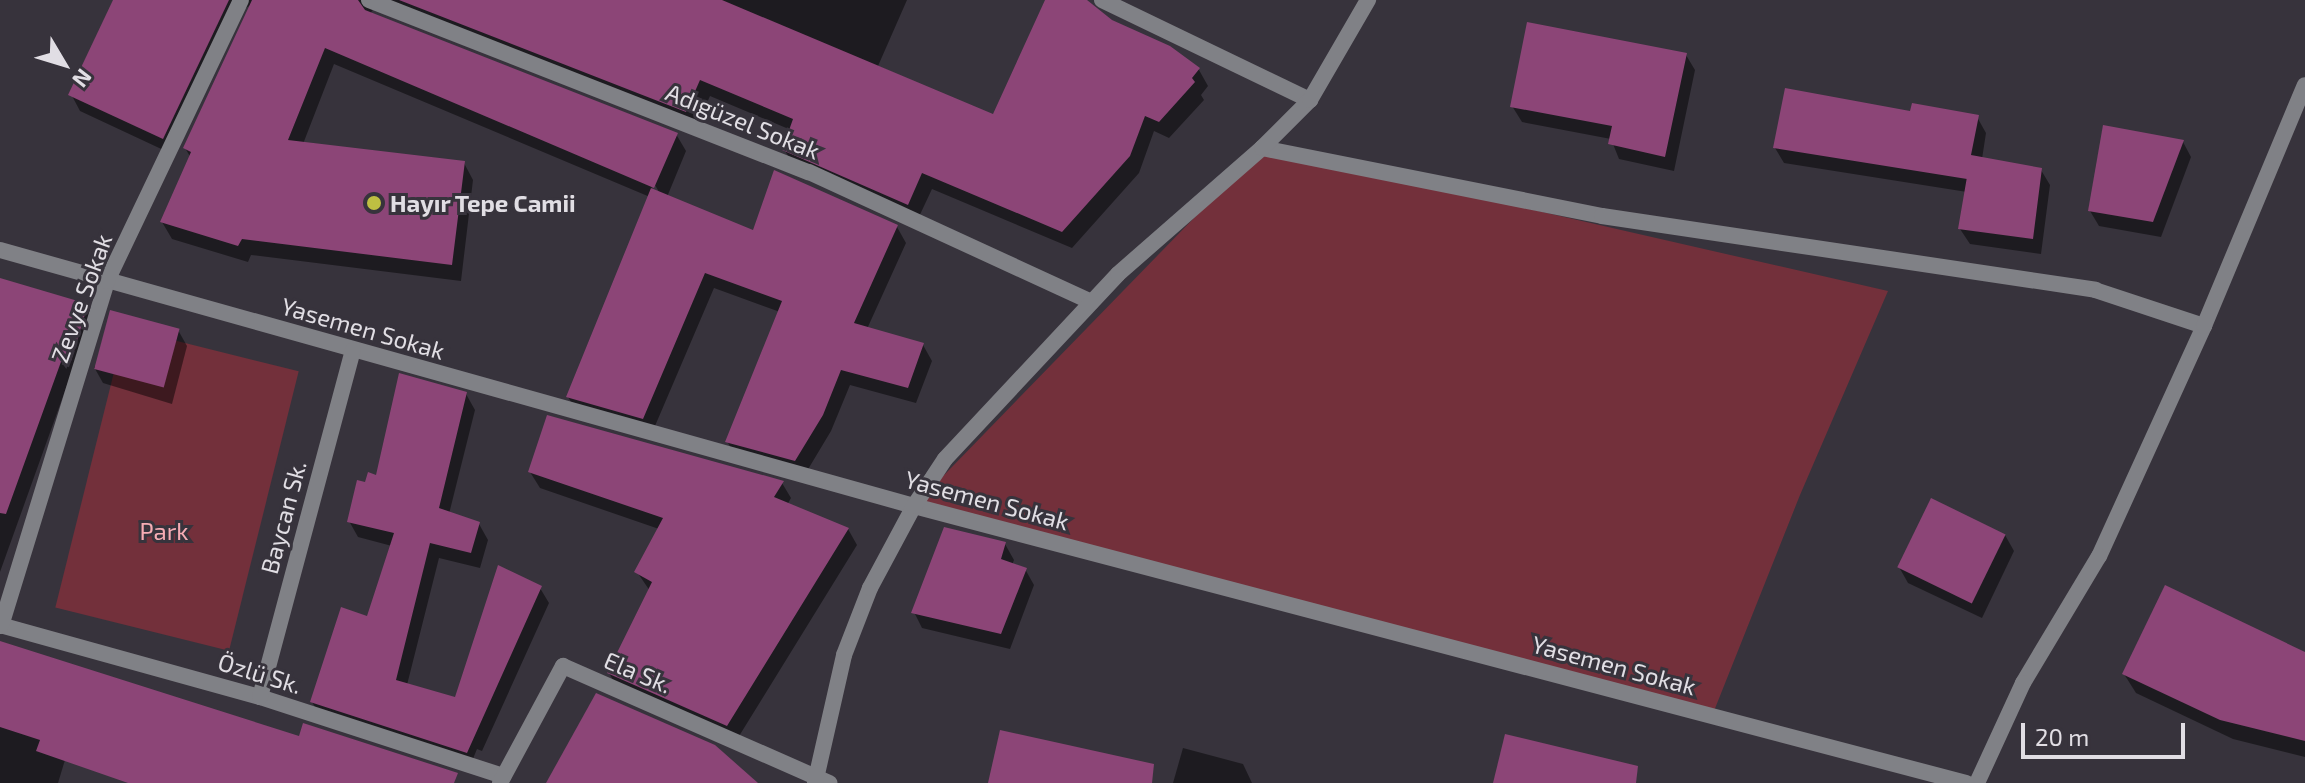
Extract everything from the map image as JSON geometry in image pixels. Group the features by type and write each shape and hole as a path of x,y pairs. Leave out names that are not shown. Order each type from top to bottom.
{"street":[{"name":"Zevye Sokak","path":"0,626 107,281 241,0"},
{"name":"Adıgüzel Sokak","path":"369,0 809,172 1091,302"},
{"path":"1102,0 1310,100"},
{"path":"820,781 844,655 870,588 914,506 945,459 1118,274 1262,148 1310,100 1368,0"},
{"path":"1977,783 2023,683 2099,556 2204,326 2305,85"},
{"path":"1262,148 1602,216 2095,290 2204,326"},
{"name":"Yasemen Sokak","path":"0,250 914,506 1966,783"},
{"name":"Baycan Sk.","path":"260,697 353,350"},
{"name":"Özlü Sk.","path":"0,626 260,697 501,780"},
{"name":"Ela Sk.","path":"501,780 563,666 820,781"}],"green space":[{"path":"1262,148 1888,291 1800,495 1712,716 914,506"},
{"name":"Park","path":"125,328 299,371 229,651 55,607"}],"building":[{"path":"113,0 229,0 163,139 68,95"},
{"path":"252,0 358,0 365,10 678,133 654,188 325,48 288,140 465,161 452,265 242,239 238,246 160,222 191,152 183,148"},
{"path":"399,0 722,0 993,114 1045,0 1087,0 1112,20 1170,46 1200,68 1192,78 1195,82 1159,122 1145,116 1130,156 1062,232 922,173 908,205 782,150 793,119 700,80 686,112"},
{"path":"1527,22 1687,53 1665,157 1608,144 1612,126 1510,107"},
{"path":"1785,88 1910,111 1912,103 1979,115 1971,155 2042,168 2033,239 1958,229 1967,179 1773,148"},
{"path":"2103,125 2184,140 2153,222 2088,211"},
{"path":"774,170 898,225 854,323 924,343 908,388 841,370 823,415 795,461 725,442 782,301 705,273 643,419 566,397 651,188 753,230"},
{"path":"0,278 88,304 71,361 62,359 6,514 0,513"},
{"path":"110,310 180,329 164,388 94,369"},
{"path":"399,373 467,392 439,508 480,522 471,553 430,543 396,680 455,697 498,565 542,586 467,753 310,702 341,607 367,616 394,533 347,522 357,480 365,482 368,472 376,475"},
{"path":"547,415 784,481 774,497 849,528 727,726 607,673 652,582 634,572 663,518 528,472"},
{"path":"1931,498 2006,534 1972,604 1897,567"},
{"path":"944,527 1006,542 1001,559 1027,568 1001,634 911,613"},
{"path":"2165,585 2305,652 2305,741 2220,720 2122,674"},
{"path":"0,641 299,736 303,723 458,773 454,783 128,783 36,751 40,740 0,727"},
{"path":"596,693 715,745 758,783 546,783"},
{"path":"1000,730 1154,764 1152,783 988,783"},
{"path":"1505,734 1638,766 1636,783 1493,783"}],"place":[{"name":"Hayır Tepe Camii","path":"374,203"}]}
